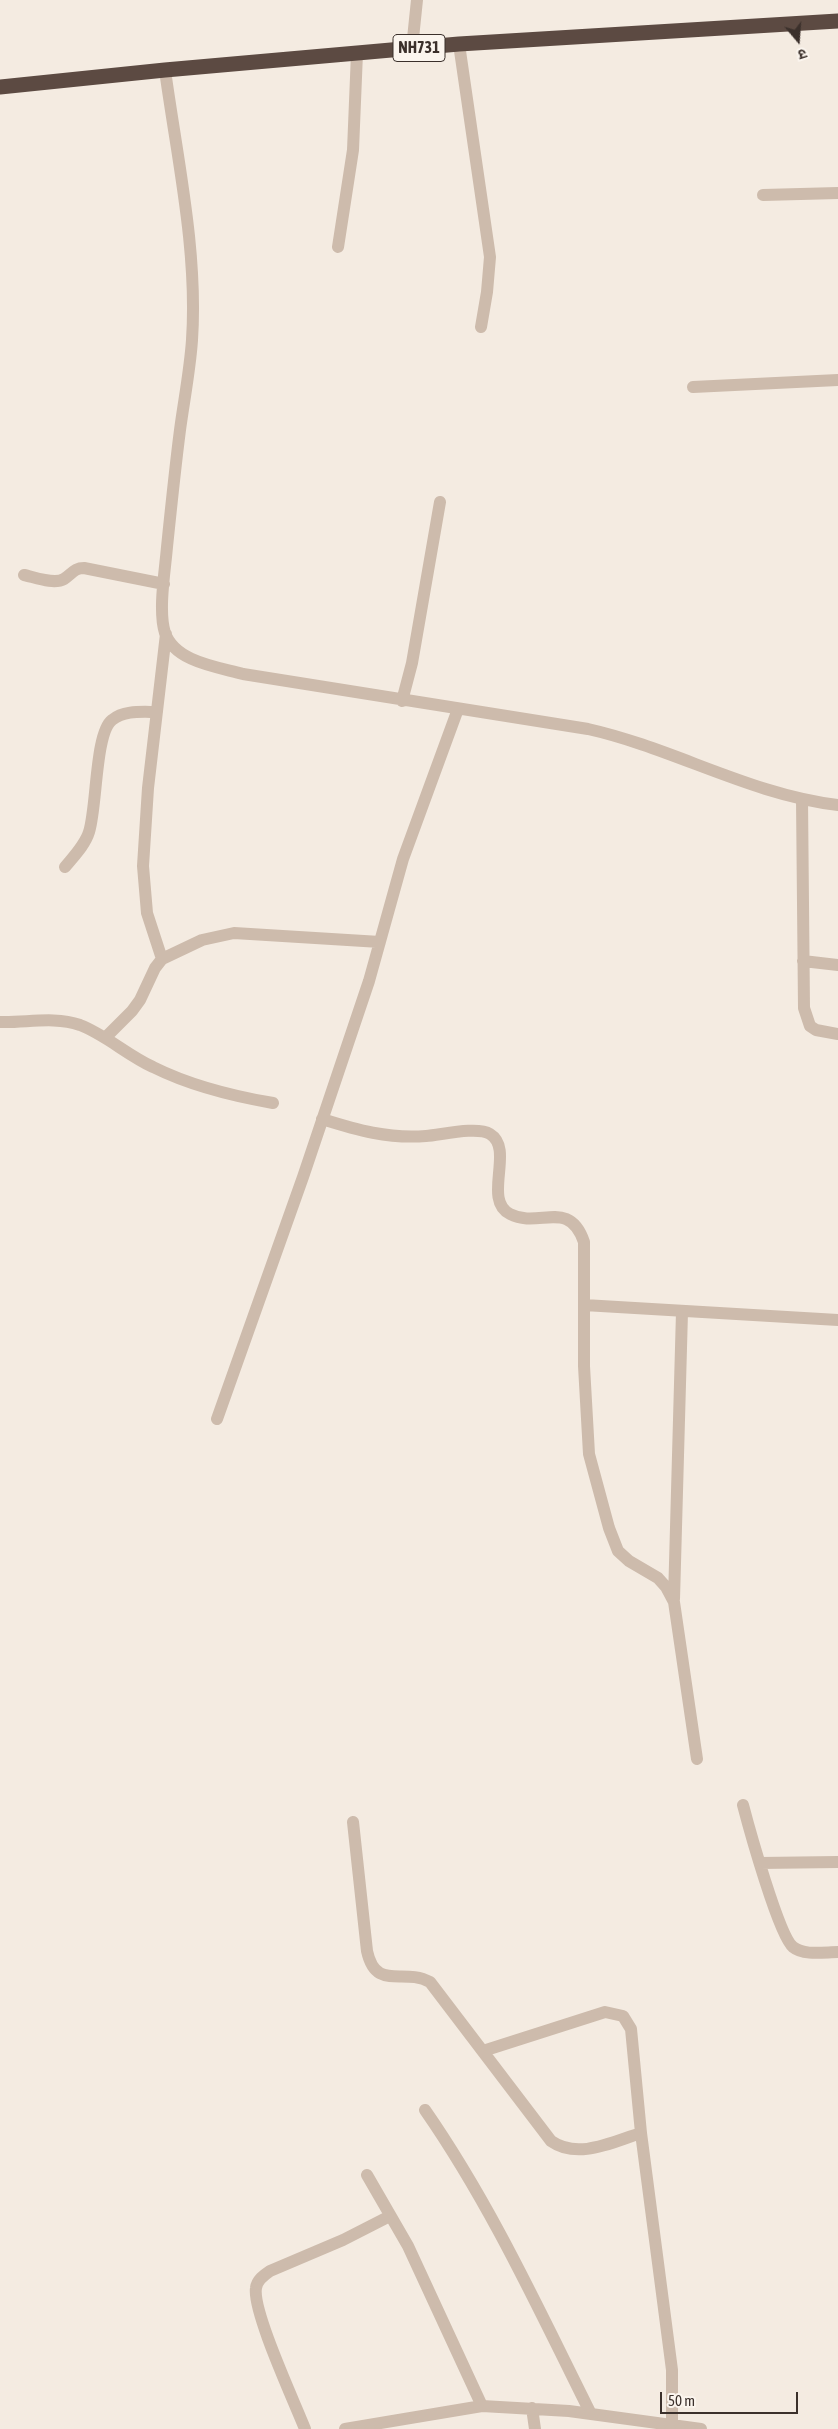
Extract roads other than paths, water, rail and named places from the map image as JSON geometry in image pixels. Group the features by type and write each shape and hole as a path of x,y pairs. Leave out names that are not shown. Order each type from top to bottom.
{"highway":[{"name":"NH731","path":"0,87 165,70 458,44 838,22"}],"street":[{"path":"412,48 417,0"},
{"path":"458,44 490,257 481,327"},
{"path":"338,247 352,150 357,53"},
{"path":"165,70 190,247 194,294 192,341 180,431 164,584 163,621 166,634 172,645 185,655 201,662 243,674 402,701 588,729 620,736 755,786 802,799 838,805"},
{"path":"763,195 838,193"},
{"path":"693,387 838,380"},
{"path":"402,701 412,663 440,502"},
{"path":"24,575 57,581 64,579 74,569 84,568 164,584"},
{"path":"162,959 147,913 142,866 148,788 166,634"},
{"path":"217,1419 322,1119 380,942 403,859 458,709"},
{"path":"66,867 88,834 93,816 99,759 105,730 111,720 118,716 131,712 157,712"},
{"path":"802,799 803,961 806,1019 810,1026 816,1030 838,1034"},
{"path":"104,1038 132,1011 140,1000 154,968 162,959 202,940 234,934 380,942"},
{"path":"803,961 838,965"},
{"path":"0,1022 67,1022 81,1026 152,1067 180,1079 216,1091 273,1103"},
{"path":"322,1119 371,1134 398,1138 471,1131 490,1134 498,1142 500,1154 498,1188 504,1208 509,1214 564,1218 573,1222 580,1230 584,1242 584,1366 589,1454 609,1528 618,1551 629,1561 658,1578 666,1587 674,1602"},
{"path":"584,1305 838,1320"},
{"path":"682,1312 674,1602 697,1759"},
{"path":"743,1805 784,1934 791,1946 798,1950 812,1952 838,1952"},
{"path":"354,1822 370,1962 375,1972 384,1976 422,1978 430,1982 551,2141 561,2149 581,2151 641,2133"},
{"path":"760,1863 838,1862"},
{"path":"482,2051 605,2012 623,2016 631,2029 641,2133 672,2370 672,2425"},
{"path":"425,2110 459,2160 494,2220 591,2414"},
{"path":"367,2175 426,2284 482,2406"},
{"path":"306,2429 259,2313 256,2286 261,2278 270,2271 343,2240 390,2216"},
{"path":"345,2429 482,2406 532,2408 591,2414 701,2429"},
{"path":"532,2408 535,2429"}]}
